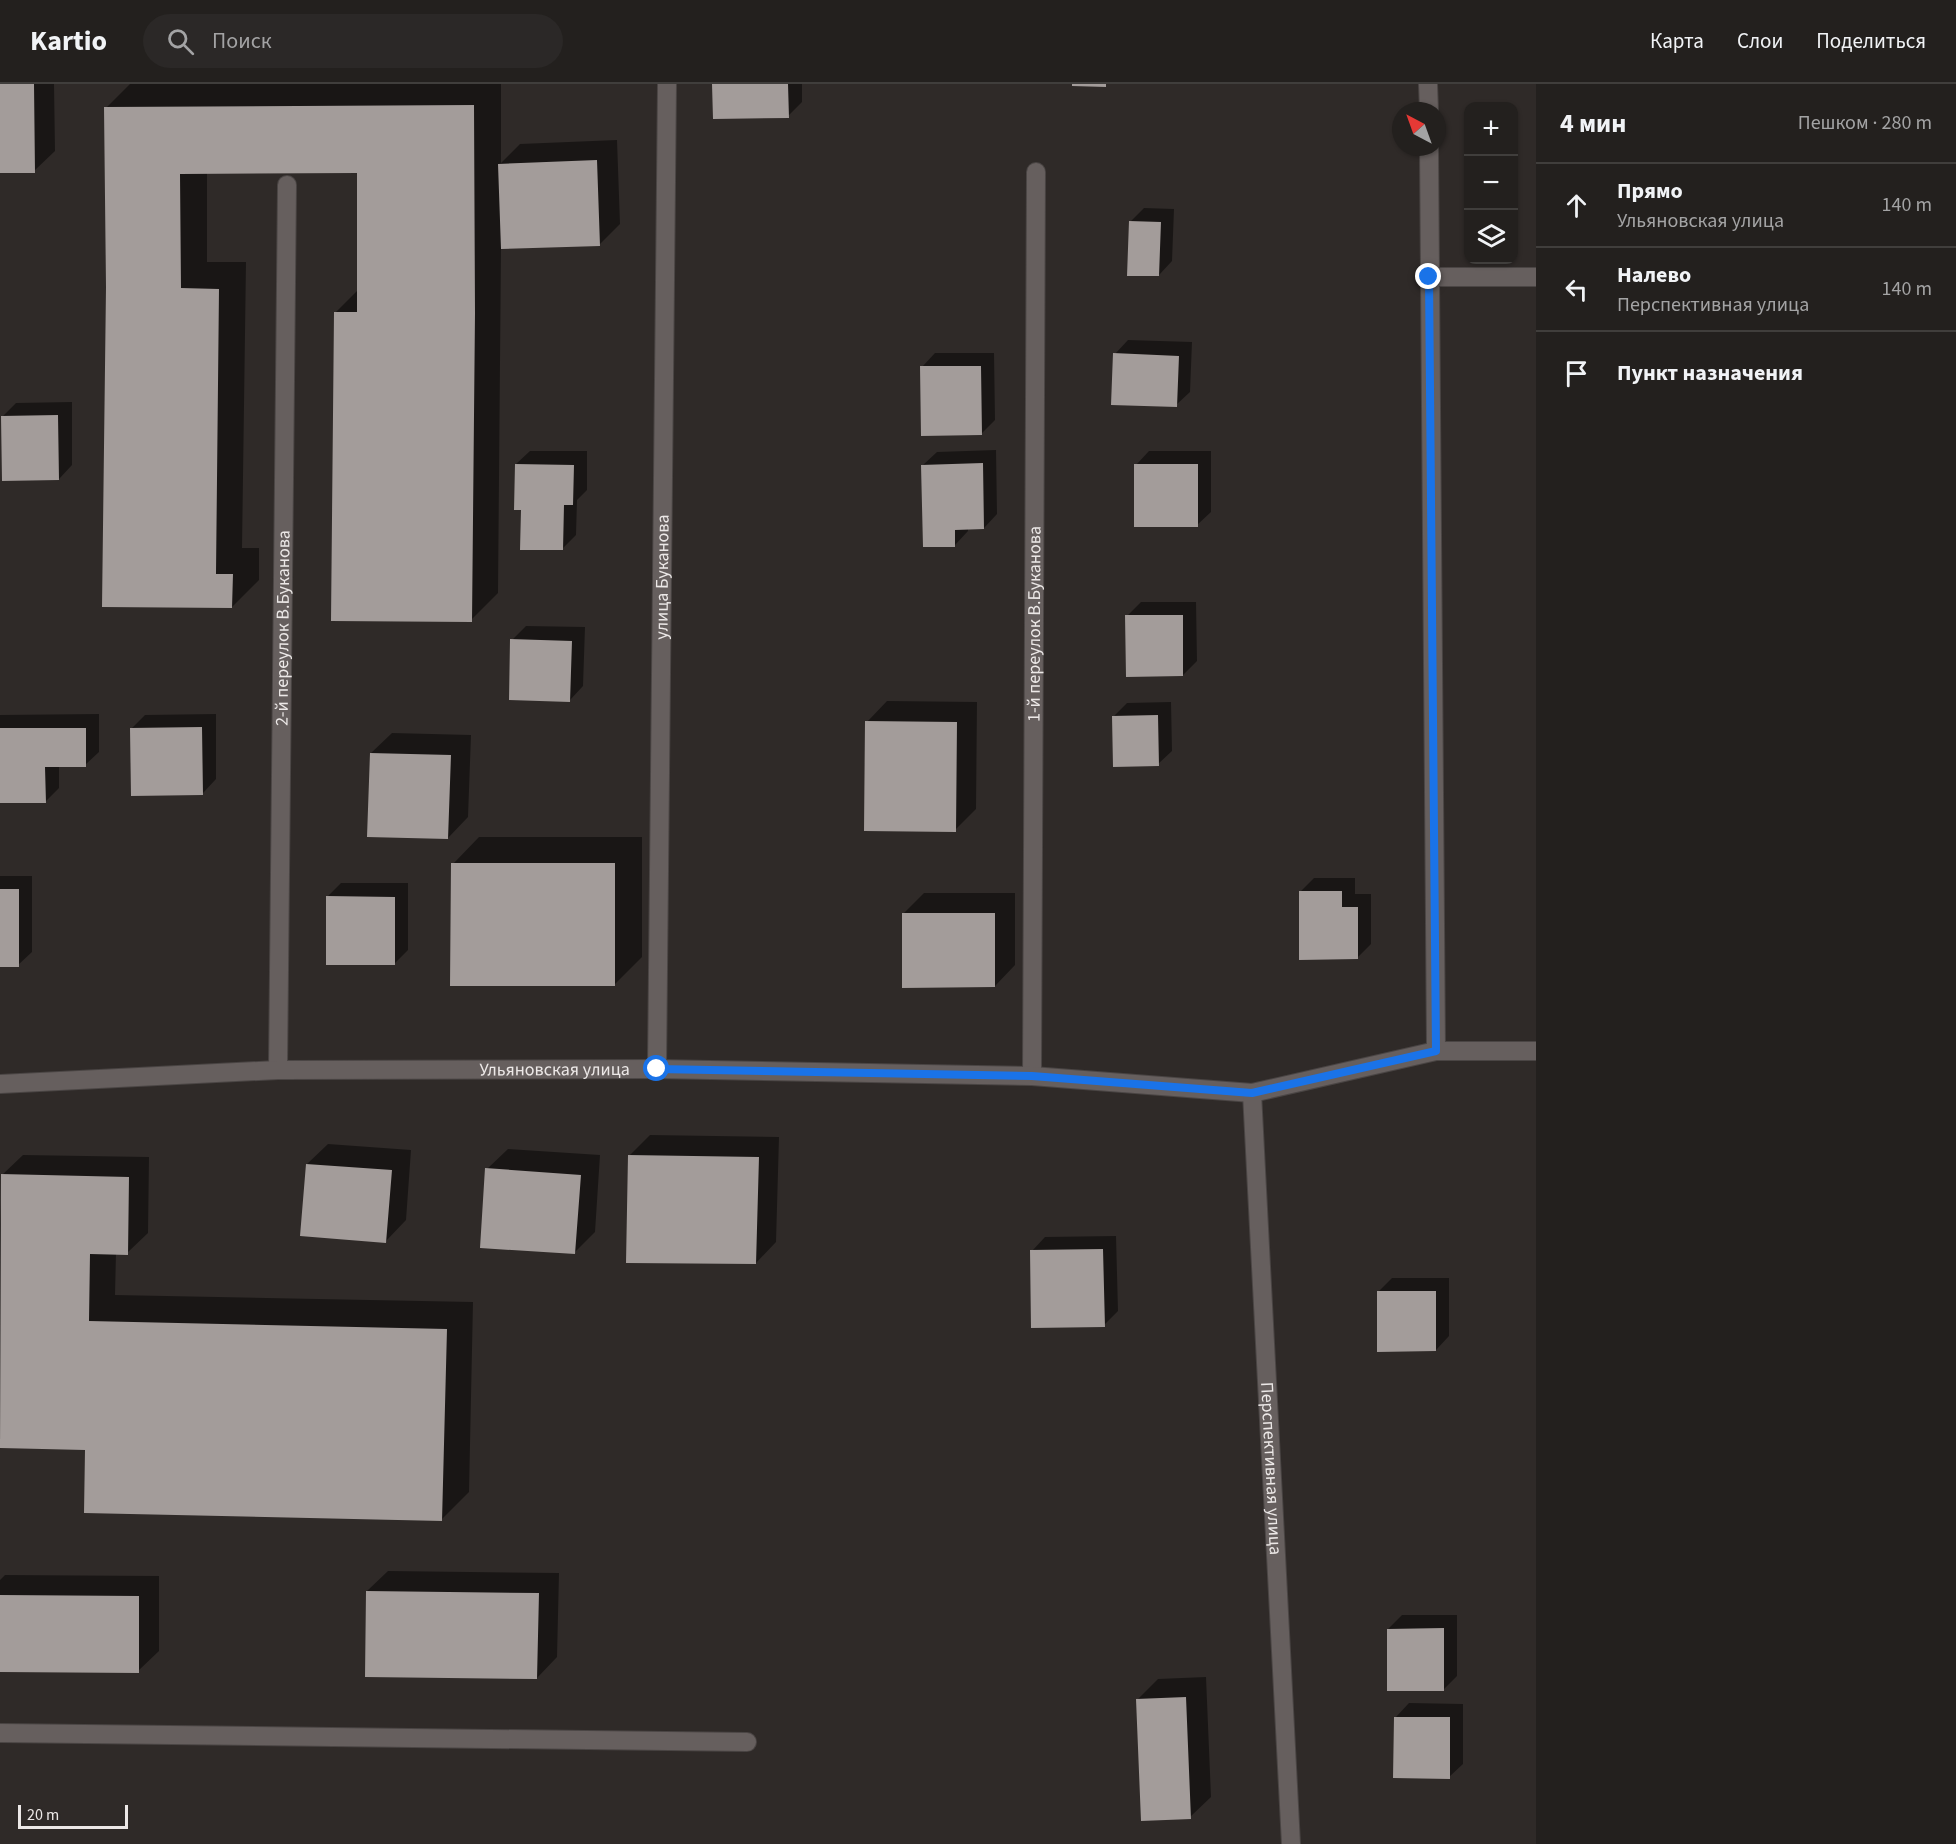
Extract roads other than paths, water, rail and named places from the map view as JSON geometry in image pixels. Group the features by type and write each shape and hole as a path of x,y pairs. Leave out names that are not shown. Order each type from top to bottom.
{"street":[{"name":"улица Буканова","path":"657,1069 667,84"},
{"path":"1428,84 1429,102"},
{"path":"1429,156 1436,1051"},
{"name":"1-й переулок В.Буканова","path":"1032,1076 1036,172"},
{"name":"2-й переулок В.Буканова","path":"278,1070 287,185"},
{"path":"1429,277 1536,277"},
{"name":"Ульяновская улица","path":"0,1084 278,1070 657,1069 1032,1076 1252,1093 1436,1051 1536,1051"},
{"name":"Перспективная улица","path":"1252,1093 1291,1844"},
{"path":"0,1733 747,1742"}]}
